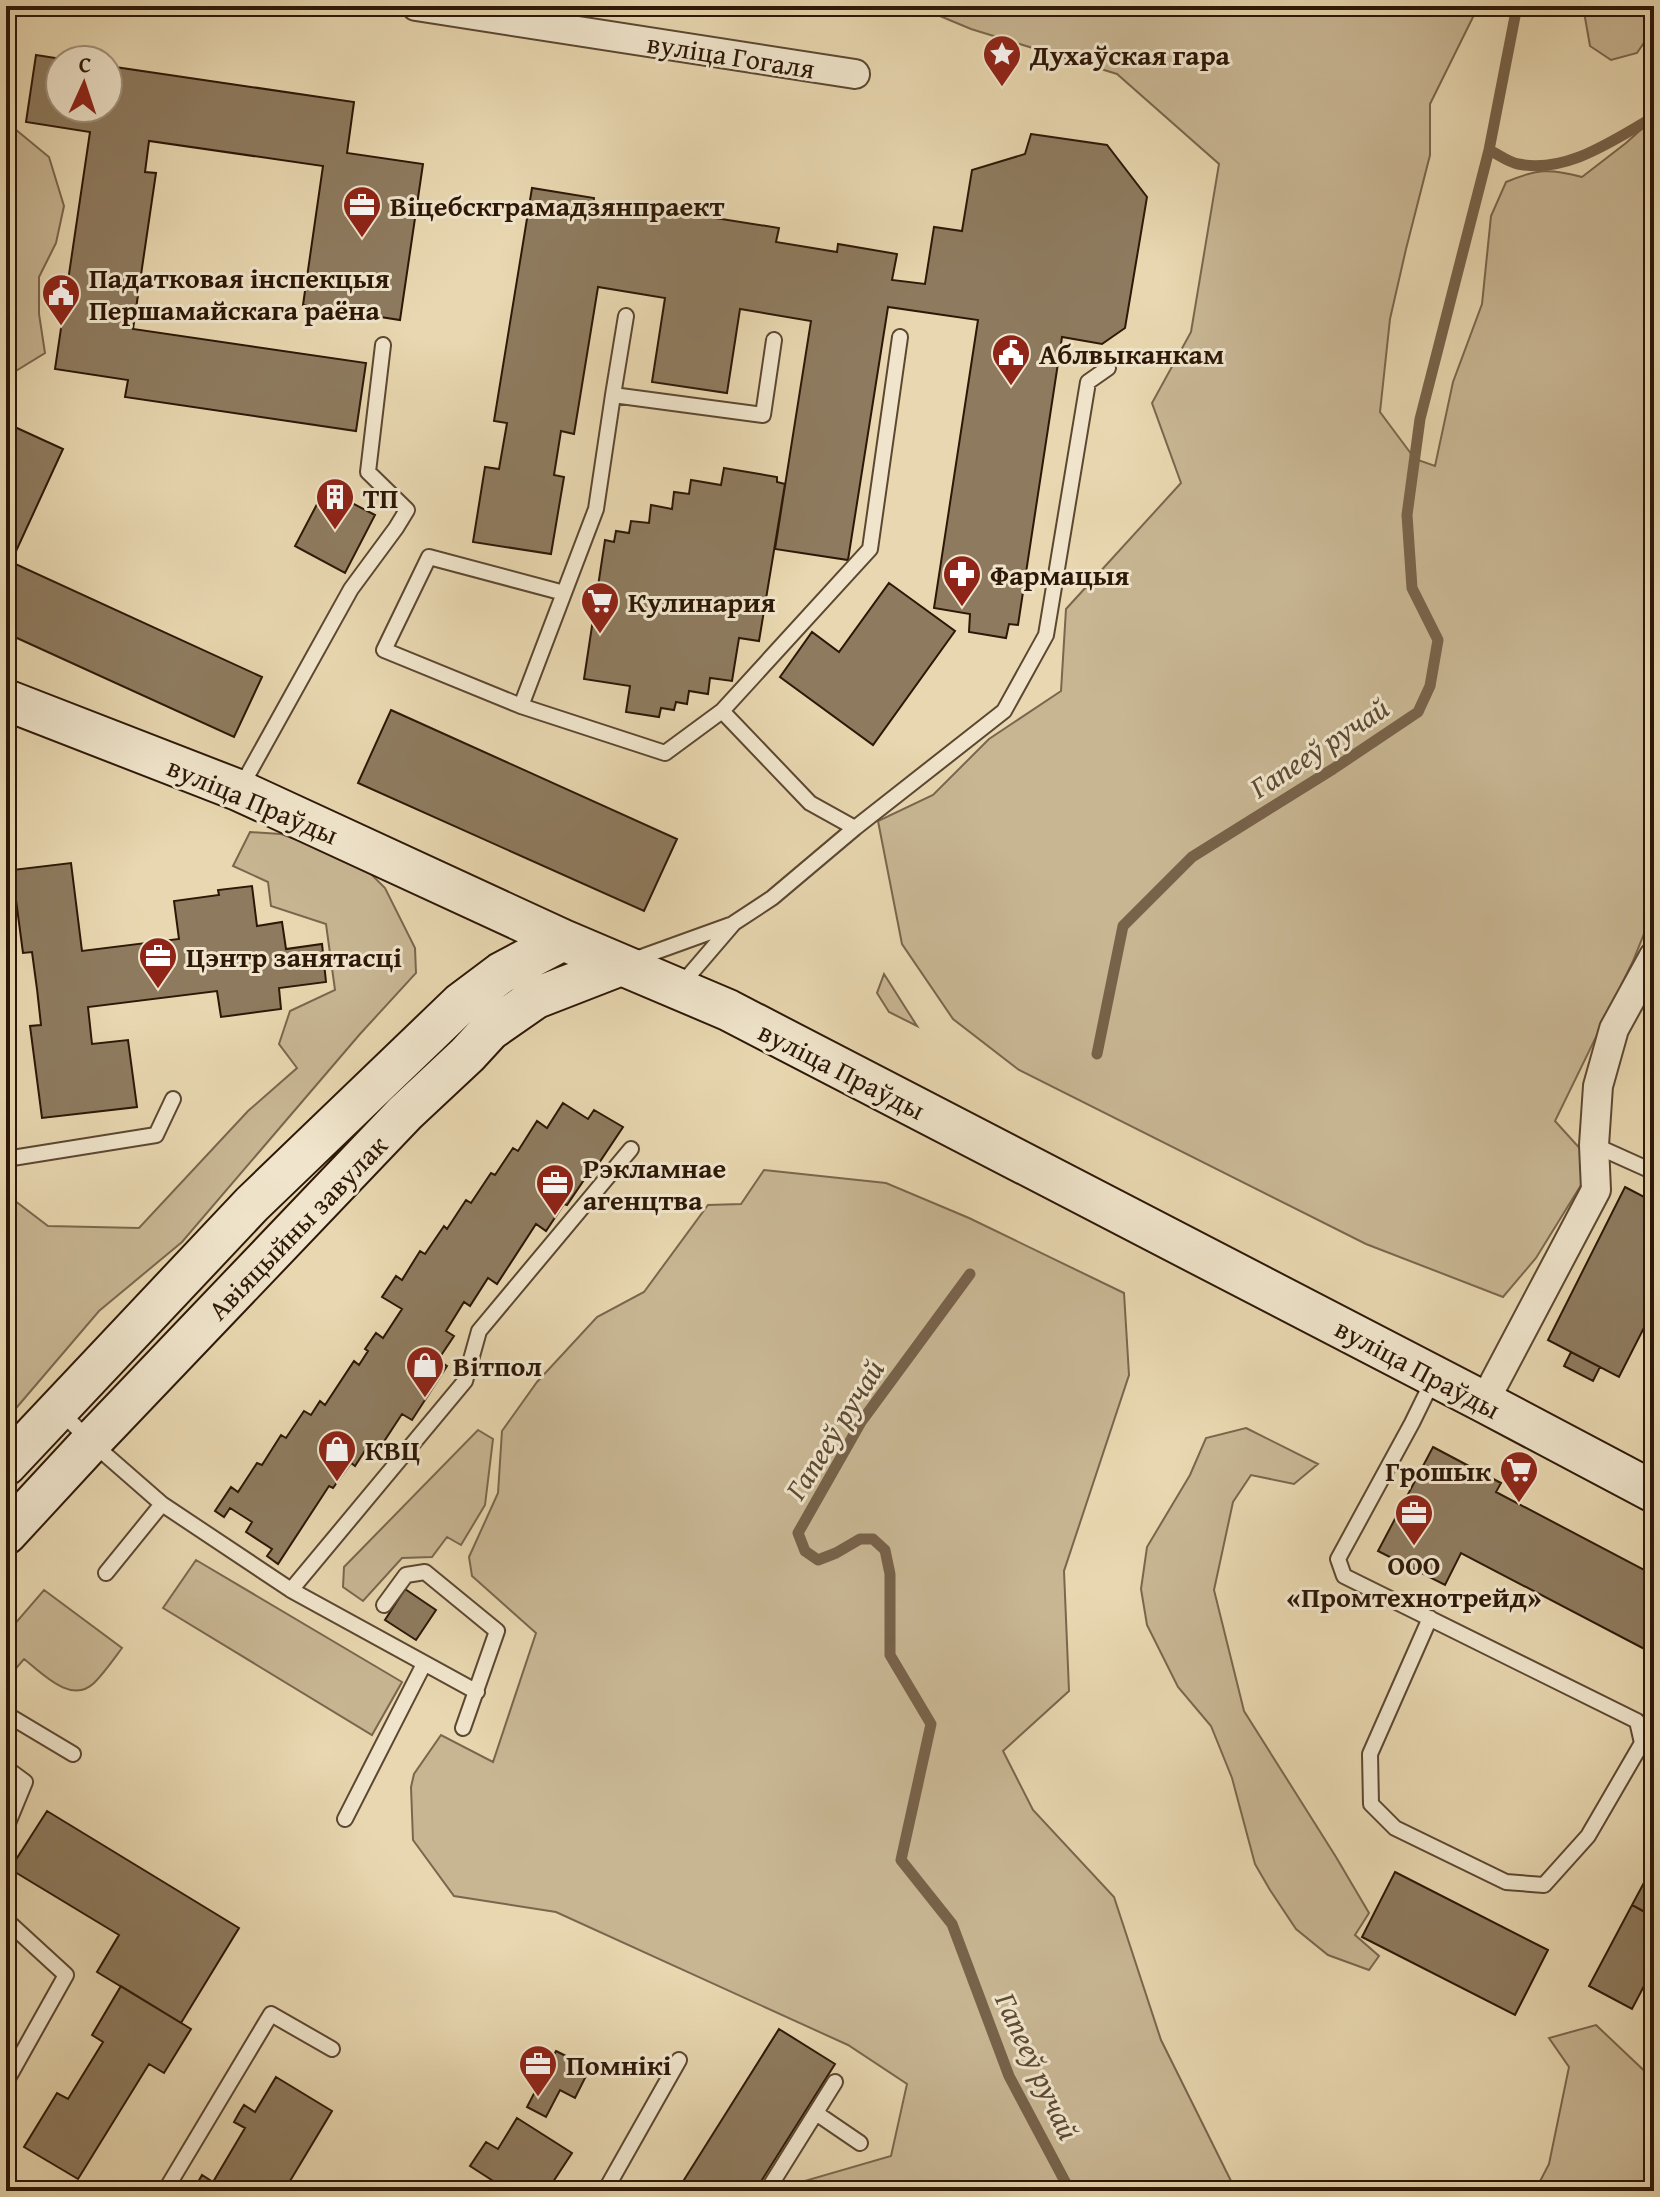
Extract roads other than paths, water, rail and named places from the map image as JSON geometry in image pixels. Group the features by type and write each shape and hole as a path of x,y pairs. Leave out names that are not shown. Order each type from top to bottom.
{"main road":[{"name":"вуліца Праўды","path":"6,700 238,790 563,940 728,1010 1654,1492"},
{"name":"Авіяцыйны завулак","path":"6,1465 252,1204 461,1003 501,973 563,940"},
{"name":"Авіяцыйны завулак","path":"6,1534 405,1113 490,1030 536,998 621,965"}],"street":[{"name":"вуліца Гогаля","path":"416,6 855,74"},
{"path":"1484,1402 1596,1190 1594,1145 1598,1086 1614,1029 1654,956"}],"lane":[{"path":"521,706 596,509 626,316"},
{"path":"564,593 429,557 384,650 521,706 665,753 722,711 870,549 900,337"},
{"path":"613,395 763,415 774,340"},
{"path":"238,790 351,589 407,510 368,472 383,345"},
{"path":"621,965 734,923 772,898 855,828 1004,711 1046,635 1088,382 1108,368"},
{"path":"722,711 810,803 855,828"},
{"path":"677,989 734,923"},
{"path":"6,1159 156,1135 173,1099"},
{"path":"1594,1145 1654,1172"},
{"path":"291,1590 465,1381 479,1331 631,1149"},
{"path":"1430,1618 1370,1754 1371,1804 1395,1828 1506,1882 1544,1885 1588,1836 1642,1743 1637,1721 1430,1618 1344,1576 1338,1559 1435,1376"},
{"path":"58,1409 162,1504 291,1590 477,1692"},
{"path":"106,1573 162,1504"},
{"path":"384,1605 406,1575 425,1572 497,1631 463,1728"},
{"path":"345,1819 424,1664"},
{"path":"6,1714 73,1754"},
{"path":"6,1768 25,1782 6,1828"},
{"path":"6,1920 66,1975 6,2082"},
{"path":"165,2191 271,2014 332,2049"},
{"path":"605,2191 679,2060"},
{"path":"767,2191 835,2082"},
{"path":"816,2113 860,2143"}],"waterway":[{"path":"1517,6 1489,150 1518,164 1554,164 1589,153 1654,117"},
{"name":"Гапееў ручай","path":"1097,1054 1123,926 1192,857 1418,712 1430,686 1438,640 1412,588 1407,515 1420,419 1489,150"},
{"name":"Гапееў ручай","path":"970,1274 861,1422 798,1533 805,1551 818,1560 860,1539 873,1539 885,1550 890,1574 890,1655 931,1724 901,1860 952,1924 1009,2076 1069,2189 1076,2191"}],"place":[{"name":"Духаўская гара","path":"1002,88"},
{"name":"Віцебскграмадзянпраект","path":"362,239"},
{"name":"Падатковая інспекцыя Першамайскага раёна","path":"61,327"},
{"name":"Аблвыканкам","path":"1011,387"},
{"name":"ТП","path":"335,531"},
{"name":"Фармацыя","path":"962,608"},
{"name":"Кулинария","path":"600,635"},
{"name":"Цэнтр занятасці","path":"158,990"},
{"name":"Рэкламнае агенцтва","path":"555,1217"},
{"name":"Вітпол","path":"425,1399"},
{"name":"КВЦ","path":"337,1483"},
{"name":"Грошык","path":"1519,1504"},
{"name":"ООО «Промтехнотрейд»","path":"1414,1547"},
{"name":"Помнікі","path":"538,2098"}]}
